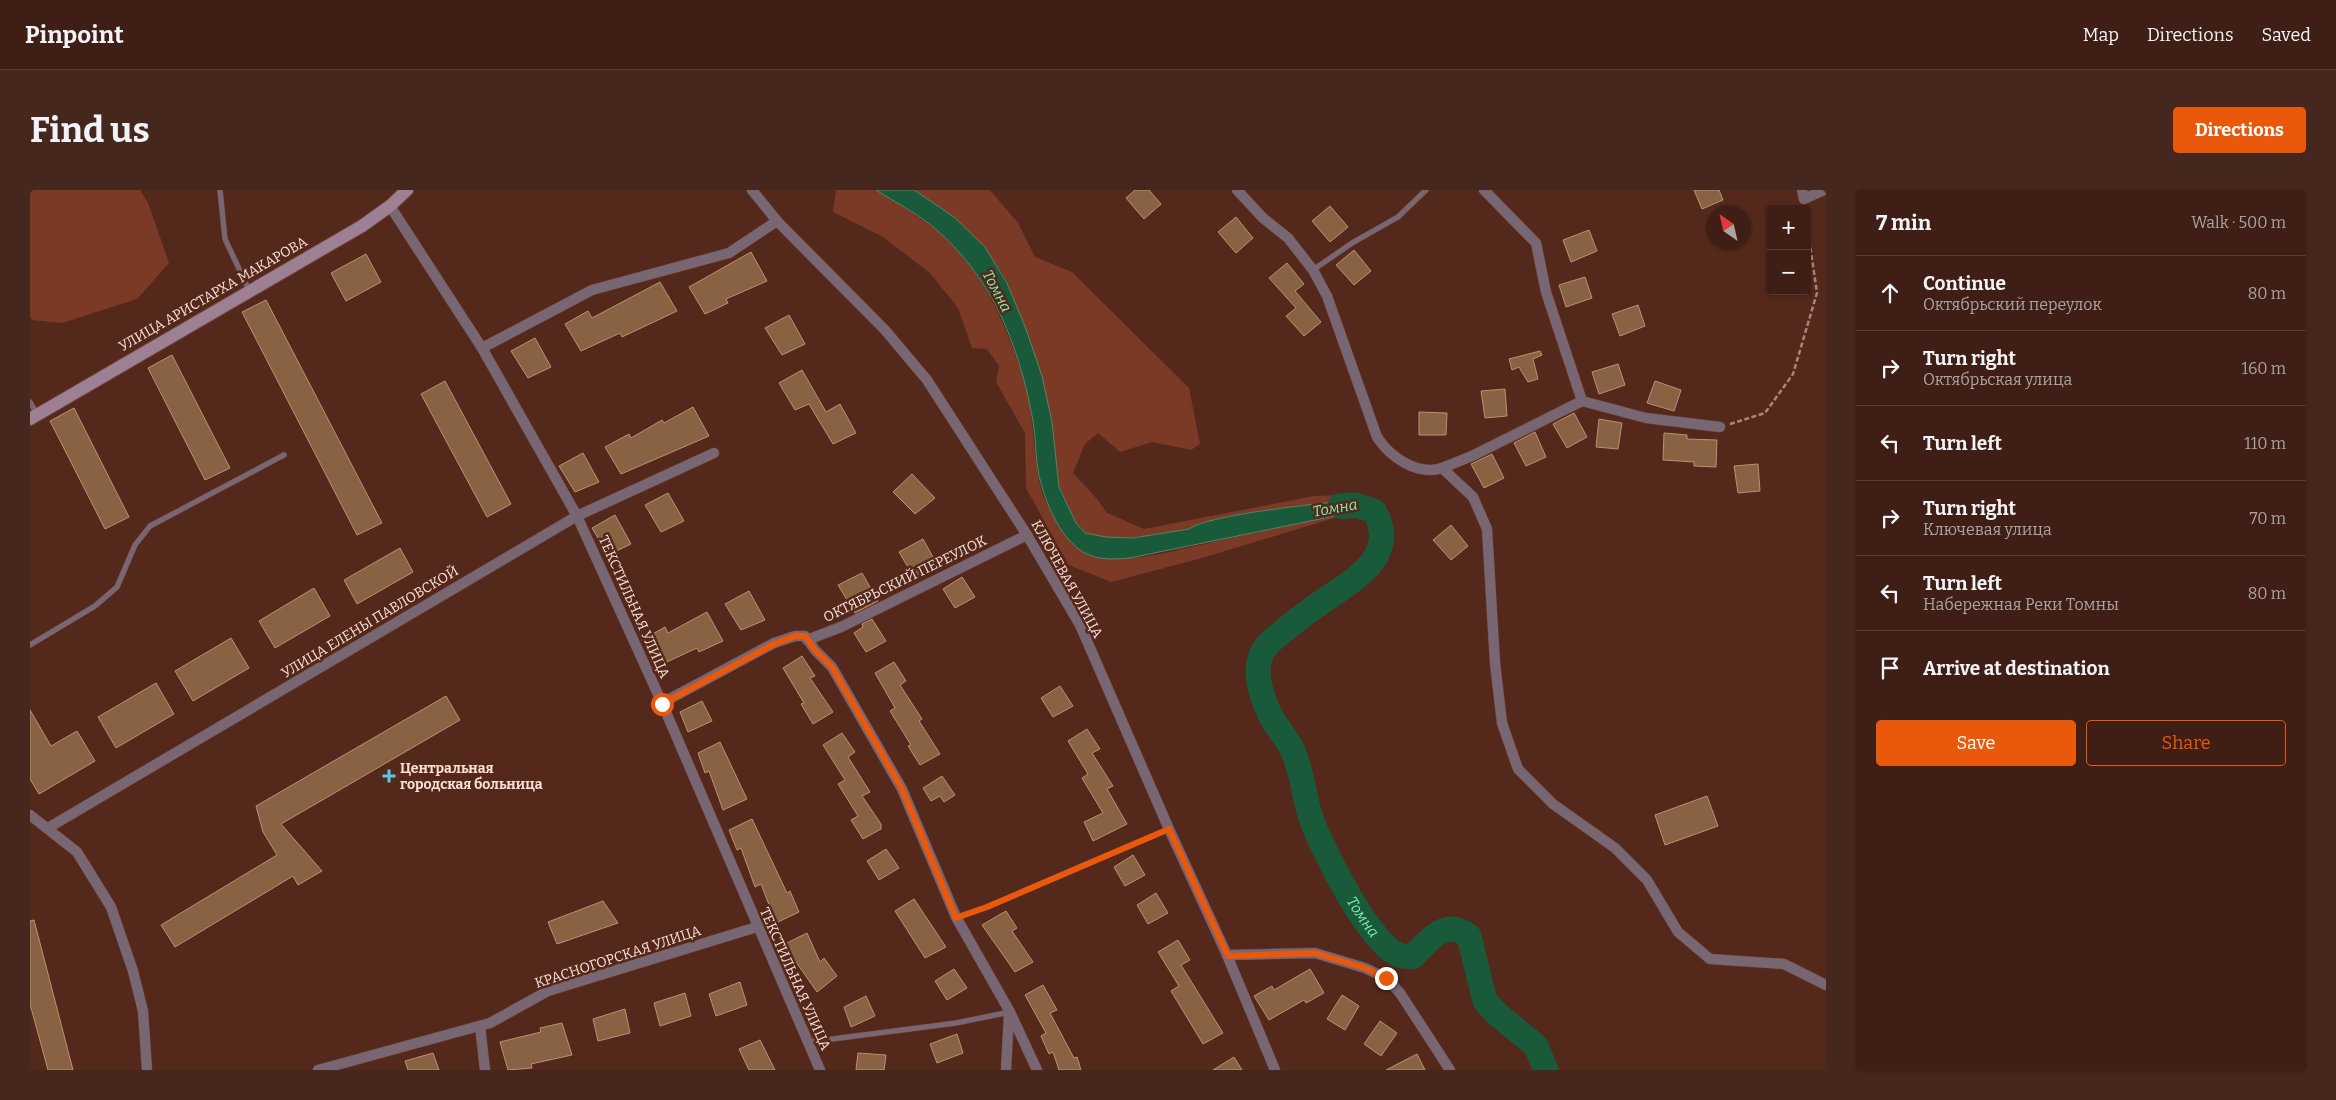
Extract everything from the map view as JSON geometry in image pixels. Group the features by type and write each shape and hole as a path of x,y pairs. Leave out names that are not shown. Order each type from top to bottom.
{"street":[{"name":"УЛИЦА АРИСТАРХА МАКАРОВА","path":"33,417 362,226 390,206 407,190"},
{"name":"КЛЮЧЕВАЯ УЛИЦА","path":"752,190 777,222 885,330 927,380 1027,535 1080,625 1169,829 1228,956 1275,1070"},
{"path":"1237,190 1263,218 1288,238 1313,270 1327,296 1377,437 1387,452 1412,467 1431,472 1442,468 1472,456 1582,401 1646,418 1720,427"},
{"path":"1484,190 1536,244 1546,292 1582,401"},
{"path":"1803,195 1824,190"},
{"name":"ТЕКСТИЛЬНАЯ УЛИЦА","path":"390,206 482,348 577,516 662,704 820,1070"},
{"path":"482,348 592,290 729,253 777,222"},
{"name":"УЛИЦА ЕЛЕНЫ ПАВЛОВСКОЙ","path":"48,828 577,516 714,453"},
{"path":"1442,468 1473,498 1487,529 1494,664 1501,715 1518,769 1553,804 1615,848 1647,880 1678,932 1710,959 1784,964 1826,985"},
{"name":"ОКТЯБРЬСКИЙ ПЕРЕУЛОК","path":"662,704 774,644 795,636 805,636 807,640 841,627 1027,535"},
{"path":"807,640 832,667 902,789 956,918 1010,1012 1036,1070"},
{"path":"30,815 77,852 111,907 133,971 143,1011 148,1070"},
{"name":"КРАСНОГОРСКАЯ УЛИЦА","path":"318,1070 490,1024 548,991 757,927"},
{"path":"1228,956 1315,953 1365,968 1386,978 1400,993 1450,1070"},
{"path":"1006,1070 1010,1012"},
{"path":"480,1026 485,1070"}],"lane":[{"path":"220,190 225,240 249,291"},
{"path":"1313,270 1352,243 1398,217 1426,190"},
{"path":"30,402 33,417"},
{"path":"30,645 95,606 117,587 135,545 150,526 284,455"},
{"path":"956,918 987,907 1169,829"},
{"path":"808,1042 956,1023 1010,1012"}],"path":[{"path":"1720,427 1765,413 1793,374 1817,293 1811,250"}],"shaded area":[{"path":"30,190 140,190 148,203 169,263 137,299 62,323 32,320 30,316"},
{"path":"833,190 875,190 885,195 942,235 973,270 986,290 1007,332 1023,377 1030,405 1041,489 1049,509 1063,532 1082,552 1093,556 1121,559 1151,556 1354,512 1202,558 1111,582 1069,565 1026,488 1025,433 996,382 999,366 987,349 972,348 958,308 930,273 883,237 833,212 836,191"},
{"path":"914,190 990,190 1018,223 1035,257 1072,272 1189,388 1200,444 1191,450 1152,442 1120,452 1098,433 1085,444 1073,473 1107,513 1144,529 1314,496 1349,495 1351,500 1241,514 1189,529 1151,535 1106,538 1085,533 1075,521 1064,498 1054,469 1035,400 1012,296 1007,282 978,241 954,219"}],"water":[{"path":"876,190 914,190 954,217 985,247 1007,283 1026,329 1042,376 1052,422 1059,487 1076,523 1085,533 1106,537 1133,538 1189,529 1241,514 1351,500 1354,512 1130,558 1101,558 1081,551 1063,532 1049,508 1044,494 1037,464 1035,434 1026,387 1010,337 996,305 977,274 939,232"}],"building":[{"path":"1135,190 1149,190 1161,204 1144,219 1126,198"},
{"path":"1694,190 1719,190 1723,200 1711,205 1706,205 1706,207 1702,209"},
{"path":"1330,206 1348,227 1330,242 1312,221"},
{"path":"1236,217 1253,238 1236,253 1218,232"},
{"path":"1589,230 1597,251 1571,262 1563,240"},
{"path":"1354,250 1371,271 1354,285 1336,265"},
{"path":"751,252 767,281 726,299 728,303 705,314 689,287"},
{"path":"366,254 381,282 346,301 331,273"},
{"path":"1287,263 1304,284 1295,291 1321,322 1304,336 1286,316 1296,308 1269,278"},
{"path":"1585,277 1592,298 1566,307 1559,285"},
{"path":"660,282 677,311 622,337 620,333 581,351 565,324 588,311 592,318"},
{"path":"266,300 382,523 357,535 242,312"},
{"path":"1638,305 1645,326 1620,336 1612,314"},
{"path":"789,315 805,344 782,355 765,328"},
{"path":"535,338 551,367 528,378 511,351"},
{"path":"1540,351 1542,355 1533,359 1538,379 1528,382 1519,367 1512,370 1509,359"},
{"path":"172,355 230,468 205,480 148,368"},
{"path":"1618,364 1625,385 1599,394 1592,372"},
{"path":"802,370 826,412 840,404 856,433 833,444 809,404 795,410 779,383"},
{"path":"445,381 511,504 487,517 421,394"},
{"path":"1655,381 1681,390 1674,411 1647,403"},
{"path":"1505,389 1507,416 1485,418 1481,391"},
{"path":"693,407 709,436 621,474 605,447 629,434 631,438 662,420 664,423"},
{"path":"74,408 129,517 105,529 50,421"},
{"path":"1419,412 1447,413 1446,435 1419,435"},
{"path":"1574,413 1587,437 1567,448 1553,424"},
{"path":"1599,419 1622,423 1618,449 1596,447"},
{"path":"1535,432 1546,457 1526,466 1514,443"},
{"path":"1664,433 1687,435 1687,439 1717,440 1716,467 1694,466 1694,462 1663,460"},
{"path":"583,453 599,482 575,492 559,466"},
{"path":"1492,454 1504,478 1484,488 1471,464"},
{"path":"1758,464 1760,491 1738,493 1734,466"},
{"path":"912,474 935,498 915,514 893,492"},
{"path":"668,493 684,521 661,532 645,505"},
{"path":"615,515 631,544 608,555 592,528"},
{"path":"1451,525 1468,546 1451,560 1433,540"},
{"path":"923,539 939,568 915,579 899,552"},
{"path":"400,548 413,572 357,604 344,580"},
{"path":"862,573 878,601 855,613 838,585"},
{"path":"962,577 975,597 955,608 943,589"},
{"path":"314,588 330,616 275,648 259,621"},
{"path":"749,591 765,620 741,630 725,604"},
{"path":"707,612 723,641 699,652 697,648 658,666 642,640 665,627 668,633"},
{"path":"872,619 886,641 866,652 854,633 863,627 862,624"},
{"path":"231,638 249,668 193,701 175,671"},
{"path":"802,656 815,676 810,678 833,712 813,724 801,704 804,703 783,668"},
{"path":"894,662 906,681 900,685 922,719 919,721 940,754 920,765 908,746 911,745 890,711 895,708 875,673"},
{"path":"156,683 174,714 116,748 98,717"},
{"path":"1060,686 1073,706 1053,717 1041,698"},
{"path":"446,696 460,720 281,824 322,871 298,885 293,876 175,947 161,925 277,855 263,832 256,806"},
{"path":"702,701 712,721 688,732 680,712"},
{"path":"30,710 51,746 77,731 95,761 39,794 30,779"},
{"path":"1087,729 1100,749 1092,753 1113,786 1107,789 1127,824 1093,841 1084,822 1103,813 1082,778 1088,774 1068,741"},
{"path":"842,733 855,752 848,757 870,792 862,796 881,824 881,829 863,839 851,820 858,816 838,784 845,780 823,745"},
{"path":"720,742 747,799 723,810 709,771 705,773 698,753"},
{"path":"942,776 955,795 944,802 940,796 931,801 923,788"},
{"path":"1707,796 1718,826 1665,845 1655,815"},
{"path":"752,819 787,893 790,891 799,912 776,923 761,884 755,887 741,848 737,850 729,830"},
{"path":"886,849 899,868 879,880 867,861"},
{"path":"1133,855 1145,875 1125,886 1114,867"},
{"path":"1156,893 1168,913 1148,924 1137,905"},
{"path":"914,899 946,947 925,958 895,911"},
{"path":"603,901 618,923 557,944 548,922"},
{"path":"1006,911 1017,928 1012,931 1033,962 1015,972 982,925"},
{"path":"34,920 73,1070 48,1070 30,1004 30,921"},
{"path":"807,933 820,962 824,958 837,976 817,992 796,962 792,964 785,944"},
{"path":"1178,940 1190,960 1181,965 1223,1033 1203,1044 1171,991 1179,986 1158,952"},
{"path":"954,969 967,988 947,1000 935,981"},
{"path":"1310,969 1324,993 1306,1003 1304,1000 1269,1020 1254,996 1272,986 1274,990"},
{"path":"740,982 747,1005 716,1016 709,994"},
{"path":"1043,985 1057,1010 1050,1013 1074,1058 1077,1057 1081,1070 1059,1070 1053,1052 1049,1054 1041,1036 1046,1033 1025,995"},
{"path":"685,993 691,1016 660,1026 654,1003"},
{"path":"1342,995 1359,1006 1345,1030 1327,1019"},
{"path":"866,996 875,1016 851,1027 844,1007"},
{"path":"625,1009 630,1033 598,1041 593,1019"},
{"path":"1380,1021 1397,1033 1381,1056 1364,1044"},
{"path":"562,1023 572,1055 531,1064 532,1068 508,1070 500,1042 541,1032 540,1028"},
{"path":"957,1034 963,1053 937,1063 930,1044"},
{"path":"760,1040 775,1070 749,1070 739,1049"},
{"path":"433,1053 439,1070 408,1070 405,1061"},
{"path":"858,1053 886,1055 884,1070 856,1070"},
{"path":"1417,1054 1425,1070 1386,1070"},
{"path":"1234,1057 1242,1070 1213,1070"}],"waterway":[{"name":"Томна","path":"1344,507 1352,505 1340,506 1356,505 1374,511 1381,527 1381,541 1377,553 1370,565 1360,575 1297,620 1274,638 1266,647 1261,654 1258,665 1259,682 1263,698 1273,720 1296,757 1311,818 1325,851 1348,895 1376,935 1389,949 1401,956 1412,957 1431,938 1445,930 1452,929 1469,936 1485,1001 1496,1013 1536,1046 1546,1070"}],"place":[{"name":"Центральная городская больница","path":"389,776"}],"route":[{"path":"662,704 720,671 774,644 795,636 805,636 815,650 832,667 902,789 956,918 987,907 1169,829 1228,956 1315,953 1365,968 1386,978"}]}
